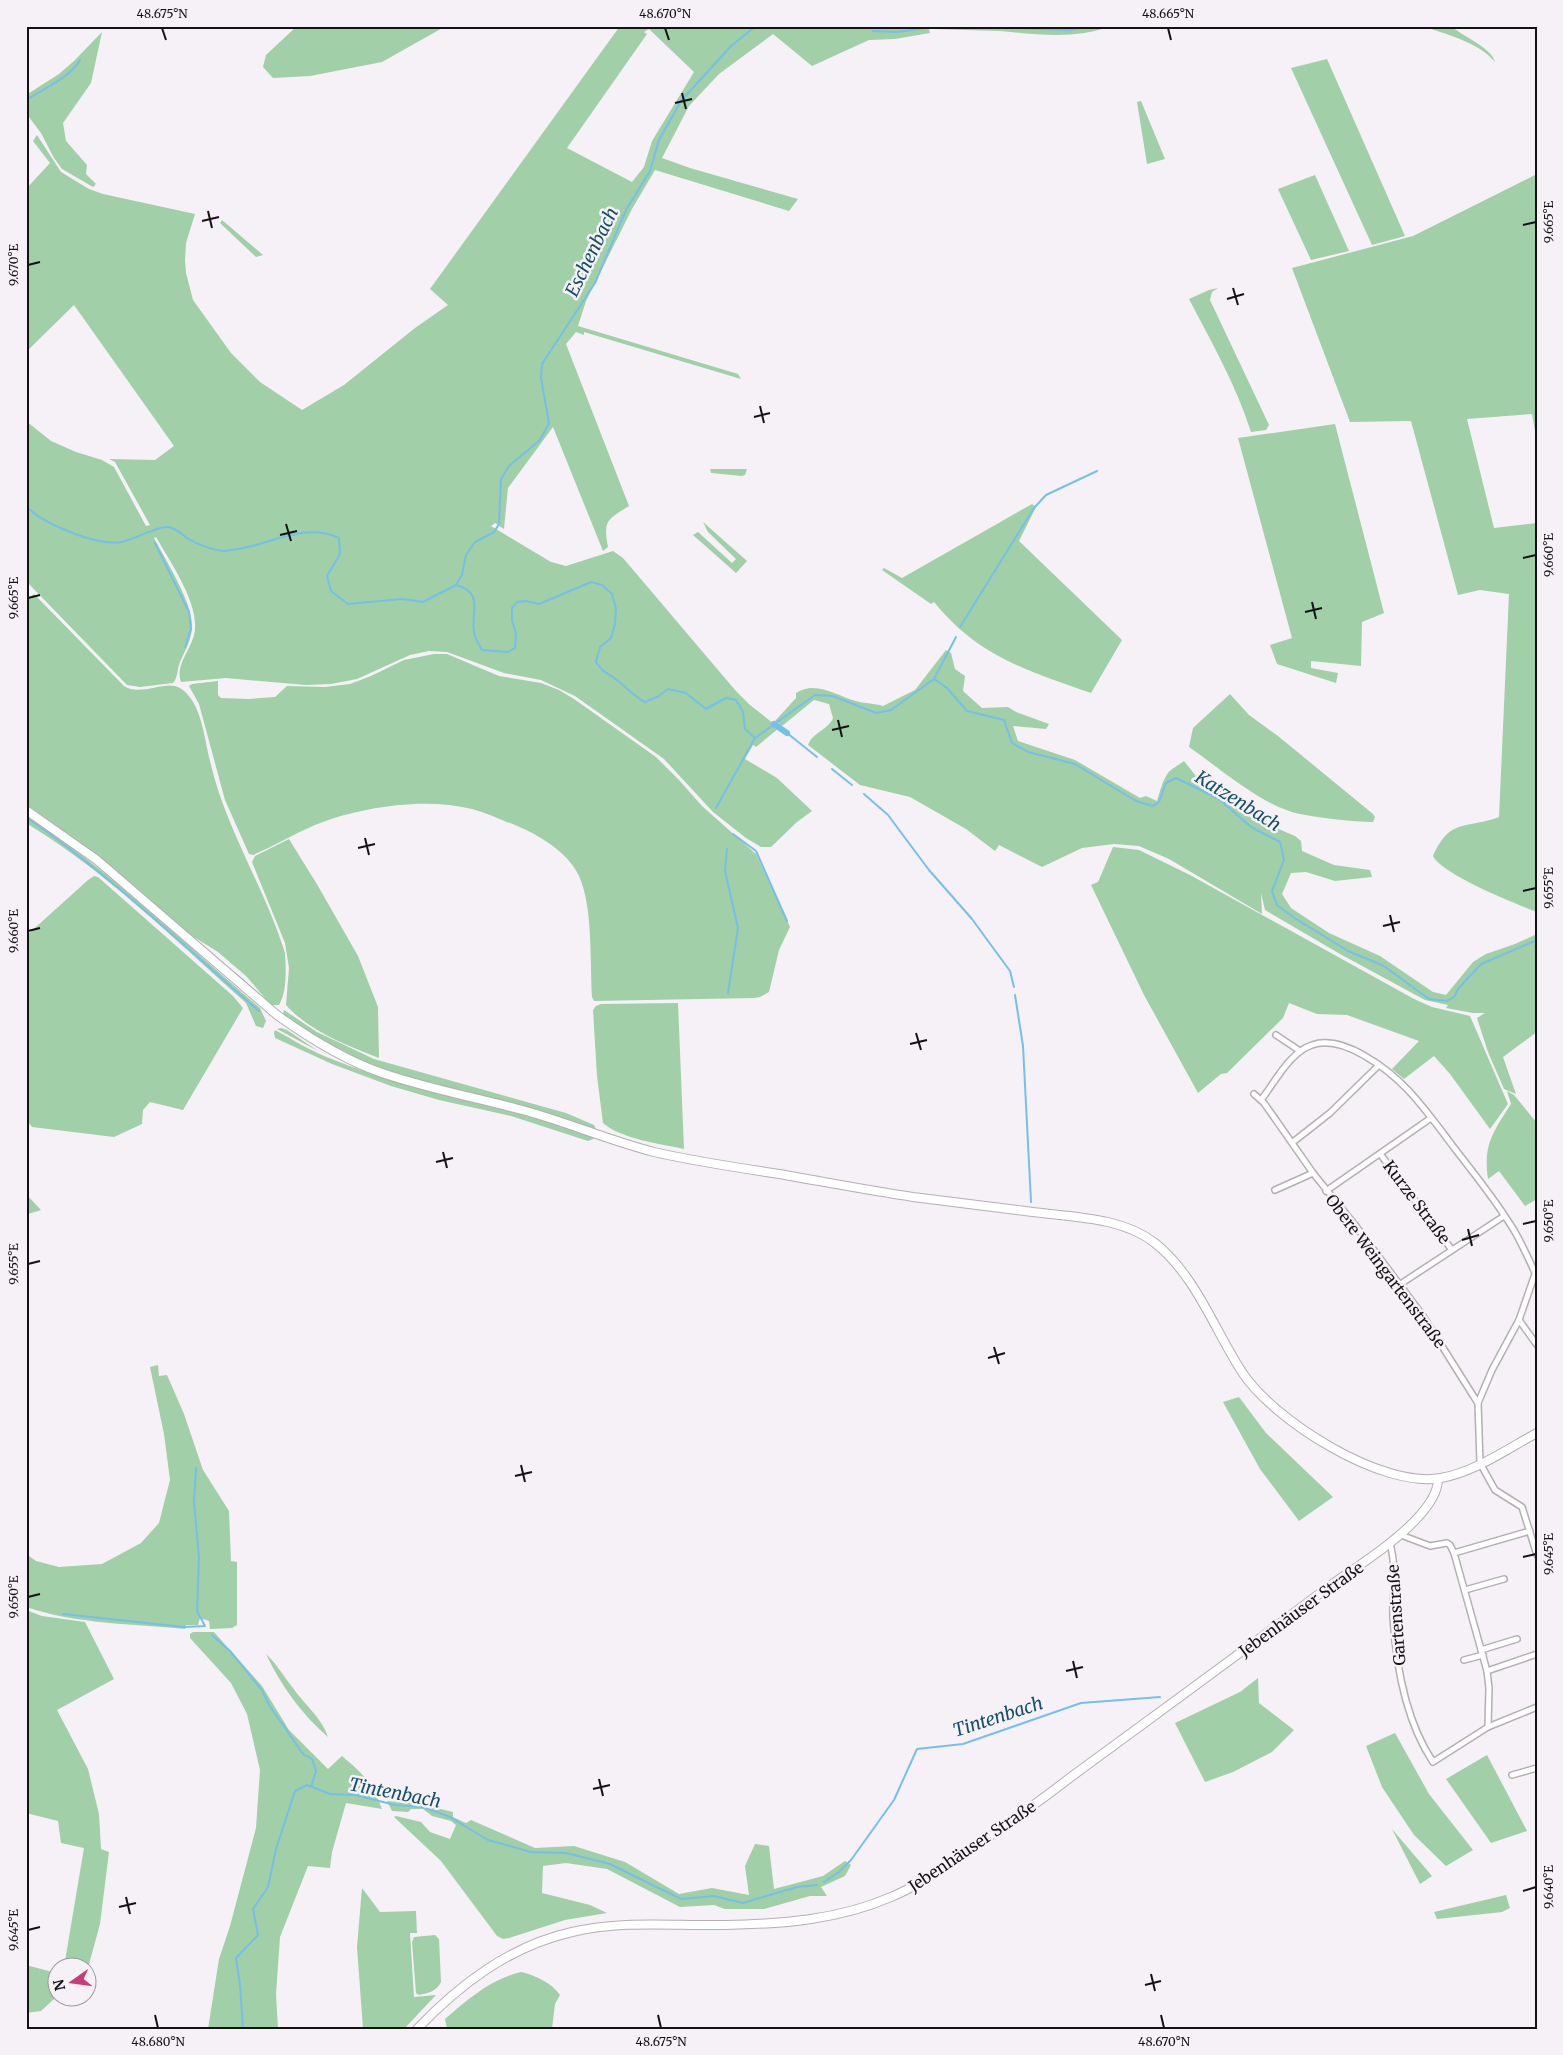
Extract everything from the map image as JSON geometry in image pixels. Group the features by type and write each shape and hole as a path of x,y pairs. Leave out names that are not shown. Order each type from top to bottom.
{"main road":[{"path":"26,810 97,860 277,1015 304,1034 342,1056 381,1073 553,1119 670,1156 895,1194 1107,1223 1127,1228 1144,1236 1168,1255 1185,1277 1243,1374 1256,1391 1298,1426 1348,1457 1367,1465 1410,1478 1438,1479 1454,1475 1480,1464 1537,1433"},
{"name":"Gartenstraße","path":"1390,1544 1427,1504 1435,1493 1438,1479"},
{"name":"Jebenhäuser Straße","path":"418,2029 460,1988 485,1970 510,1954 554,1936 574,1931 620,1925 724,1925 814,1919 848,1912 889,1898 908,1889 994,1834 1335,1582 1390,1544"}],"street":[{"path":"1276,1035 1300,1051"},
{"path":"1261,1100 1300,1051 1312,1044 1327,1043 1352,1050 1379,1065 1408,1090 1432,1118 1516,1234 1536,1275 1519,1320 1492,1370 1478,1403 1480,1464 1495,1490 1522,1508 1537,1555"},
{"path":"1293,1142 1330,1113 1379,1065"},
{"name":"Obere Weingartenstraße","path":"1254,1094 1261,1100 1293,1142 1326,1191 1400,1284 1423,1316 1478,1403"},
{"path":"1326,1191 1381,1155 1432,1118"},
{"name":"Kurze Straße","path":"1381,1155 1452,1250"},
{"path":"1275,1190 1313,1173"},
{"path":"1400,1284 1504,1216"},
{"path":"1519,1320 1537,1345"},
{"path":"1454,1553 1530,1531"},
{"path":"1401,1534 1430,1546 1447,1543 1454,1553 1486,1671 1489,1688 1488,1728 1537,1707"},
{"name":"Gartenstraße","path":"1390,1544 1393,1616 1402,1686 1419,1737 1433,1762 1488,1728"},
{"path":"1465,1590 1504,1579"},
{"path":"1464,1660 1517,1639"},
{"path":"1486,1671 1537,1654"},
{"path":"1512,1775 1537,1768"}],"green space":[{"path":"297,26 446,26 382,62 310,76 273,78 263,67 266,55"},
{"path":"620,26 928,26 930,33 895,39 869,40 812,66 773,34 719,74 689,106 662,158 798,199 789,211 655,170 632,209 586,301 578,326 738,374 741,379 584,332 584,335 576,332 566,344 629,506 608,522 606,531 608,547 603,551 553,427 508,488 504,529 495,523 491,526 551,562 566,566 613,551 623,558 735,690 750,705 779,728 756,747 753,745 745,759 777,778 812,811 797,822 771,847 761,847 746,838 713,812 664,759 575,696 541,680 504,673 447,652 429,651 410,655 357,679 331,684 306,685 226,678 181,682 180,669 192,642 195,628 192,605 181,581 156,537 154,538 178,581 191,616 191,636 173,683 140,687 127,685 26,581 26,421 51,441 76,452 102,460 114,467 146,526 150,525 115,462 109,459 155,460 174,446 74,305 26,352 26,189 50,163 33,141 37,135 61,172 89,189 103,194 195,214 186,243 185,260 186,273 193,300 231,353 260,382 302,410 344,385 415,328 448,305 430,289","holes":["649,29 694,72 652,141 644,167 632,182 567,148 647,34 644,32"]},
{"path":"933,26 1058,28 1111,26 1084,33 1055,35 933,29"},
{"path":"1422,26 1451,26 1483,47 1493,57 1495,62 1471,44"},
{"path":"102,32 91,83 63,123 66,141 87,165 86,174 96,184 93,187 62,169 41,133 26,113 26,95 59,74"},
{"path":"1327,59 1405,236 1372,245 1291,68"},
{"path":"1141,101 1165,159 1147,164 1137,102"},
{"path":"1537,174 1537,442 1532,414 1467,419 1494,528 1537,523 1537,912 1464,880 1439,863 1433,856 1446,835 1453,830 1499,817 1509,594 1480,590 1458,595 1411,421 1350,422 1292,268 1413,236"},
{"path":"1315,175 1349,251 1311,260 1278,189"},
{"path":"222,220 263,255 256,257 220,223"},
{"path":"1218,288 1212,292 1210,300 1269,425 1266,430 1251,432 1231,381 1189,299"},
{"path":"1335,424 1384,613 1362,622 1361,666 1311,661 1311,668 1338,673 1336,683 1277,664 1270,645 1292,638 1238,438"},
{"path":"710,469 747,469 745,475 742,476 711,473"},
{"path":"1032,504 1036,507 1019,541 1122,640 1091,693 1025,669 986,649 951,621 934,602 931,604 882,570 884,568 902,578"},
{"path":"703,522 747,561 736,573 693,535 698,532 732,563 736,559 708,532"},
{"path":"34,594 124,686 138,690 168,685 174,686 180,688 193,702 201,721 210,761 225,810 267,905 285,953 285,987 279,1005 271,1005 246,976 218,952 181,929 26,807 26,601"},
{"path":"946,650 951,653 955,669 965,676 963,691 982,708 1008,707 1016,712 1049,724 1046,729 1013,726 1018,741 1075,760 1140,798 1146,796 1157,801 1168,773 1184,761 1200,781 1225,793 1248,816 1295,836 1301,841 1302,851 1334,865 1370,870 1372,877 1335,881 1306,872 1291,873 1282,894 1291,908 1329,933 1380,956 1433,992 1446,995 1473,962 1486,954 1537,934 1537,1032 1503,1057 1516,1094 1504,1089 1488,1052 1477,1018 1485,1013 1473,1013 1446,1008 1448,1005 1425,1000 1340,954 1265,910 1261,893 1262,914 1169,859 1139,846 1114,844 1082,848 1042,867 999,845 995,851 966,829 910,797 860,785 808,745 813,737 831,722 833,718 829,704 814,700 782,726 775,721 796,698 796,693 811,688 819,688 849,699 883,706 915,690"},
{"path":"434,654 447,654 499,676 541,683 559,690 574,699 656,757 702,806 756,854 790,927 779,950 769,992 754,998 594,1001 592,997 587,903 579,876 574,867 552,845 534,834 472,809 434,804 413,804 352,813 315,825 253,855 249,854 225,800 199,704 189,686 218,681 218,695 221,698 249,699 275,697 287,686 325,687 350,684 404,660"},
{"path":"1230,694 1249,715 1278,736 1373,814 1375,817 1373,822 1327,818 1286,810 1257,795 1189,747 1193,728"},
{"path":"26,815 117,883 260,1008 266,1021 263,1028 256,1026 246,1003 167,932 85,863 26,823"},
{"path":"289,839 358,956 378,1007 379,1058 329,1037 306,1023 286,1005 289,968 285,943 252,862 255,856"},
{"path":"1113,847 1139,850 1190,875 1414,999 1432,1007 1470,1016 1508,1104 1490,1129 1450,1074 1434,1056 1404,1079 1392,1069 1419,1041 1347,1015 1317,1014 1289,1003 1283,1018 1227,1073 1221,1074 1198,1093 1144,995 1091,885 1098,882"},
{"path":"94,876 98,877 233,996 243,1008 183,1110 150,1102 143,1110 142,1124 114,1137 32,1127 26,1119 26,936"},
{"path":"678,1003 684,1149 630,1137 611,1129 603,1123 597,1076 593,1010 601,1004"},
{"path":"284,1010 317,1032 374,1059 566,1113 594,1125 596,1129 387,1070 353,1057 321,1040 287,1018 283,1014"},
{"path":"277,1029 287,1030 318,1051"},
{"path":"275,1030 329,1058 362,1070 395,1081 529,1116 595,1137 588,1141 511,1116 439,1100 391,1086 332,1064 275,1038"},
{"path":"1507,1091 1514,1095 1537,1123 1537,1199 1525,1206 1499,1171 1488,1179 1488,1148 1494,1131 1511,1104"},
{"path":"26,1194 41,1210 28,1214 26,1212"},
{"path":"158,1365 159,1376 167,1375 184,1414 203,1470 229,1511 231,1561 237,1562 237,1625 232,1628 210,1629 209,1621 200,1618 198,1625 186,1625 185,1629 125,1624 65,1617 26,1607 26,1554 36,1561 59,1567 102,1564 141,1543 159,1523 170,1480 164,1434 150,1367"},
{"path":"1239,1397 1266,1433 1333,1497 1299,1521 1260,1469 1223,1402"},
{"path":"26,1610 42,1616 85,1622 114,1679 57,1710 88,1769 99,1814 101,1849 109,1852 100,1924 91,1958 66,1958 84,1848 61,1843 58,1821 26,1813"},
{"path":"193,1632 214,1632 262,1686 289,1730 328,1769 342,1756 366,1779 382,1809 346,1803 332,1852 330,1868 308,1866 280,1937 276,1994 278,2029 208,2029 219,1959 230,1926 256,1828 260,1770 247,1714 231,1683 190,1638 190,1634"},
{"path":"266,1654 317,1717 328,1737 292,1699"},
{"path":"1258,1678 1259,1703 1294,1730 1272,1752 1233,1772 1205,1782 1175,1723 1240,1692"},
{"path":"1395,1733 1429,1794 1473,1850 1446,1866 1414,1835 1382,1787 1366,1746"},
{"path":"1487,1755 1527,1831 1491,1843 1446,1779"},
{"path":"387,1801 416,1803 453,1812 453,1817 466,1823 471,1820 535,1848 574,1846 625,1862 679,1894 712,1888 749,1895 745,1866 755,1844 769,1846 774,1889 823,1876 845,1861 851,1865 845,1876 821,1887 827,1896 810,1896 764,1909 725,1909 714,1905 680,1907 607,1869 566,1863 543,1866 542,1893 590,1905 607,1913 565,1920 503,1939 497,1936 441,1861 394,1817 421,1822 430,1832 450,1839 456,1825 451,1821 432,1816 423,1809 411,1809 408,1812 392,1811"},
{"path":"1392,1829 1432,1876 1420,1884"},
{"path":"362,1888 380,1912 416,1911 417,1933 410,1933 414,1997 436,1995 404,2029 363,2029 357,1947"},
{"path":"1506,1895 1510,1908 1502,1912 1437,1919 1434,1912"},
{"path":"435,1935 439,1939 441,1982 435,1990 419,1995 416,1993 412,1942 414,1937"},
{"path":"26,1965 48,1971 48,2005 41,2011 26,2013"},
{"path":"521,1972 543,1980 560,1995 555,2004 552,2029 447,2029 445,2019 471,1997 500,1979"}],"waterway":[{"name":"Eschenbach","path":"26,506 44,520 70,532 98,541 127,541 157,529 168,527 177,530 187,538 200,544 223,551 301,533 327,534 339,538 340,554 327,576 331,591 348,604 402,599 423,602 456,585 462,575 466,555 475,542 494,532 499,524 501,479 509,466 540,440 549,423 541,378 542,364 595,283 626,210 650,171 659,140 681,101 731,46 756,26"},
{"path":"946,26 1070,30 1092,26"},
{"path":"873,31 897,32 926,28"},
{"path":"26,100 64,77 80,60"},
{"path":"960,627 1034,508 1046,495 1097,471"},
{"path":"155,543 189,612 191,629 185,647"},
{"name":"Katzenbach","path":"456,585 465,588 473,598 474,633 482,650 508,652 515,648 516,634 512,620 512,608 517,602 526,601 539,604 591,582 602,585 612,594 616,609 615,624 611,638 600,647 596,662 601,669 645,702 657,697 668,689 686,693 706,709 726,698 736,700 743,712 745,729 755,738 815,695 833,696 876,713 891,710 934,679 947,688 967,711 1004,720 1012,743 1028,752 1075,764 1136,801 1153,806 1159,802 1166,783 1176,778 1219,799 1251,827 1280,842 1284,860 1272,891 1277,905 1348,951 1384,966 1429,999 1447,1001 1454,997 1458,989 1481,964 1537,940"},
{"path":"934,679 956,637"},
{"path":"774,724 787,733"},
{"path":"787,733 817,757"},
{"path":"716,808 755,738"},
{"path":"832,769 852,785"},
{"path":"864,794 888,815 929,870 972,919 1010,971 1014,987"},
{"path":"26,817 117,886 259,1011"},
{"path":"733,834 756,851 787,921"},
{"path":"727,849 725,871 738,928 728,993"},
{"path":"234,973 244,981"},
{"path":"1015,995 1023,1046 1031,1202"},
{"path":"63,1614 184,1627 205,1626 197,1611 199,1557 194,1502 196,1468"},
{"path":"212,1635 230,1651 262,1690 269,1705 303,1754 312,1759 316,1771 311,1787"},
{"name":"Tintenbach","path":"824,1882 839,1872 851,1860 894,1800 917,1749 963,1744 1081,1703 1160,1697"},
{"name":"Tintenbach","path":"243,2029 236,1958 258,1935 253,1909 268,1887 276,1849 295,1791 307,1785 330,1794 355,1795 395,1805 423,1807 450,1817 488,1840 531,1852 566,1853 610,1864 681,1899 714,1896 743,1903 797,1887 817,1885"}]}
